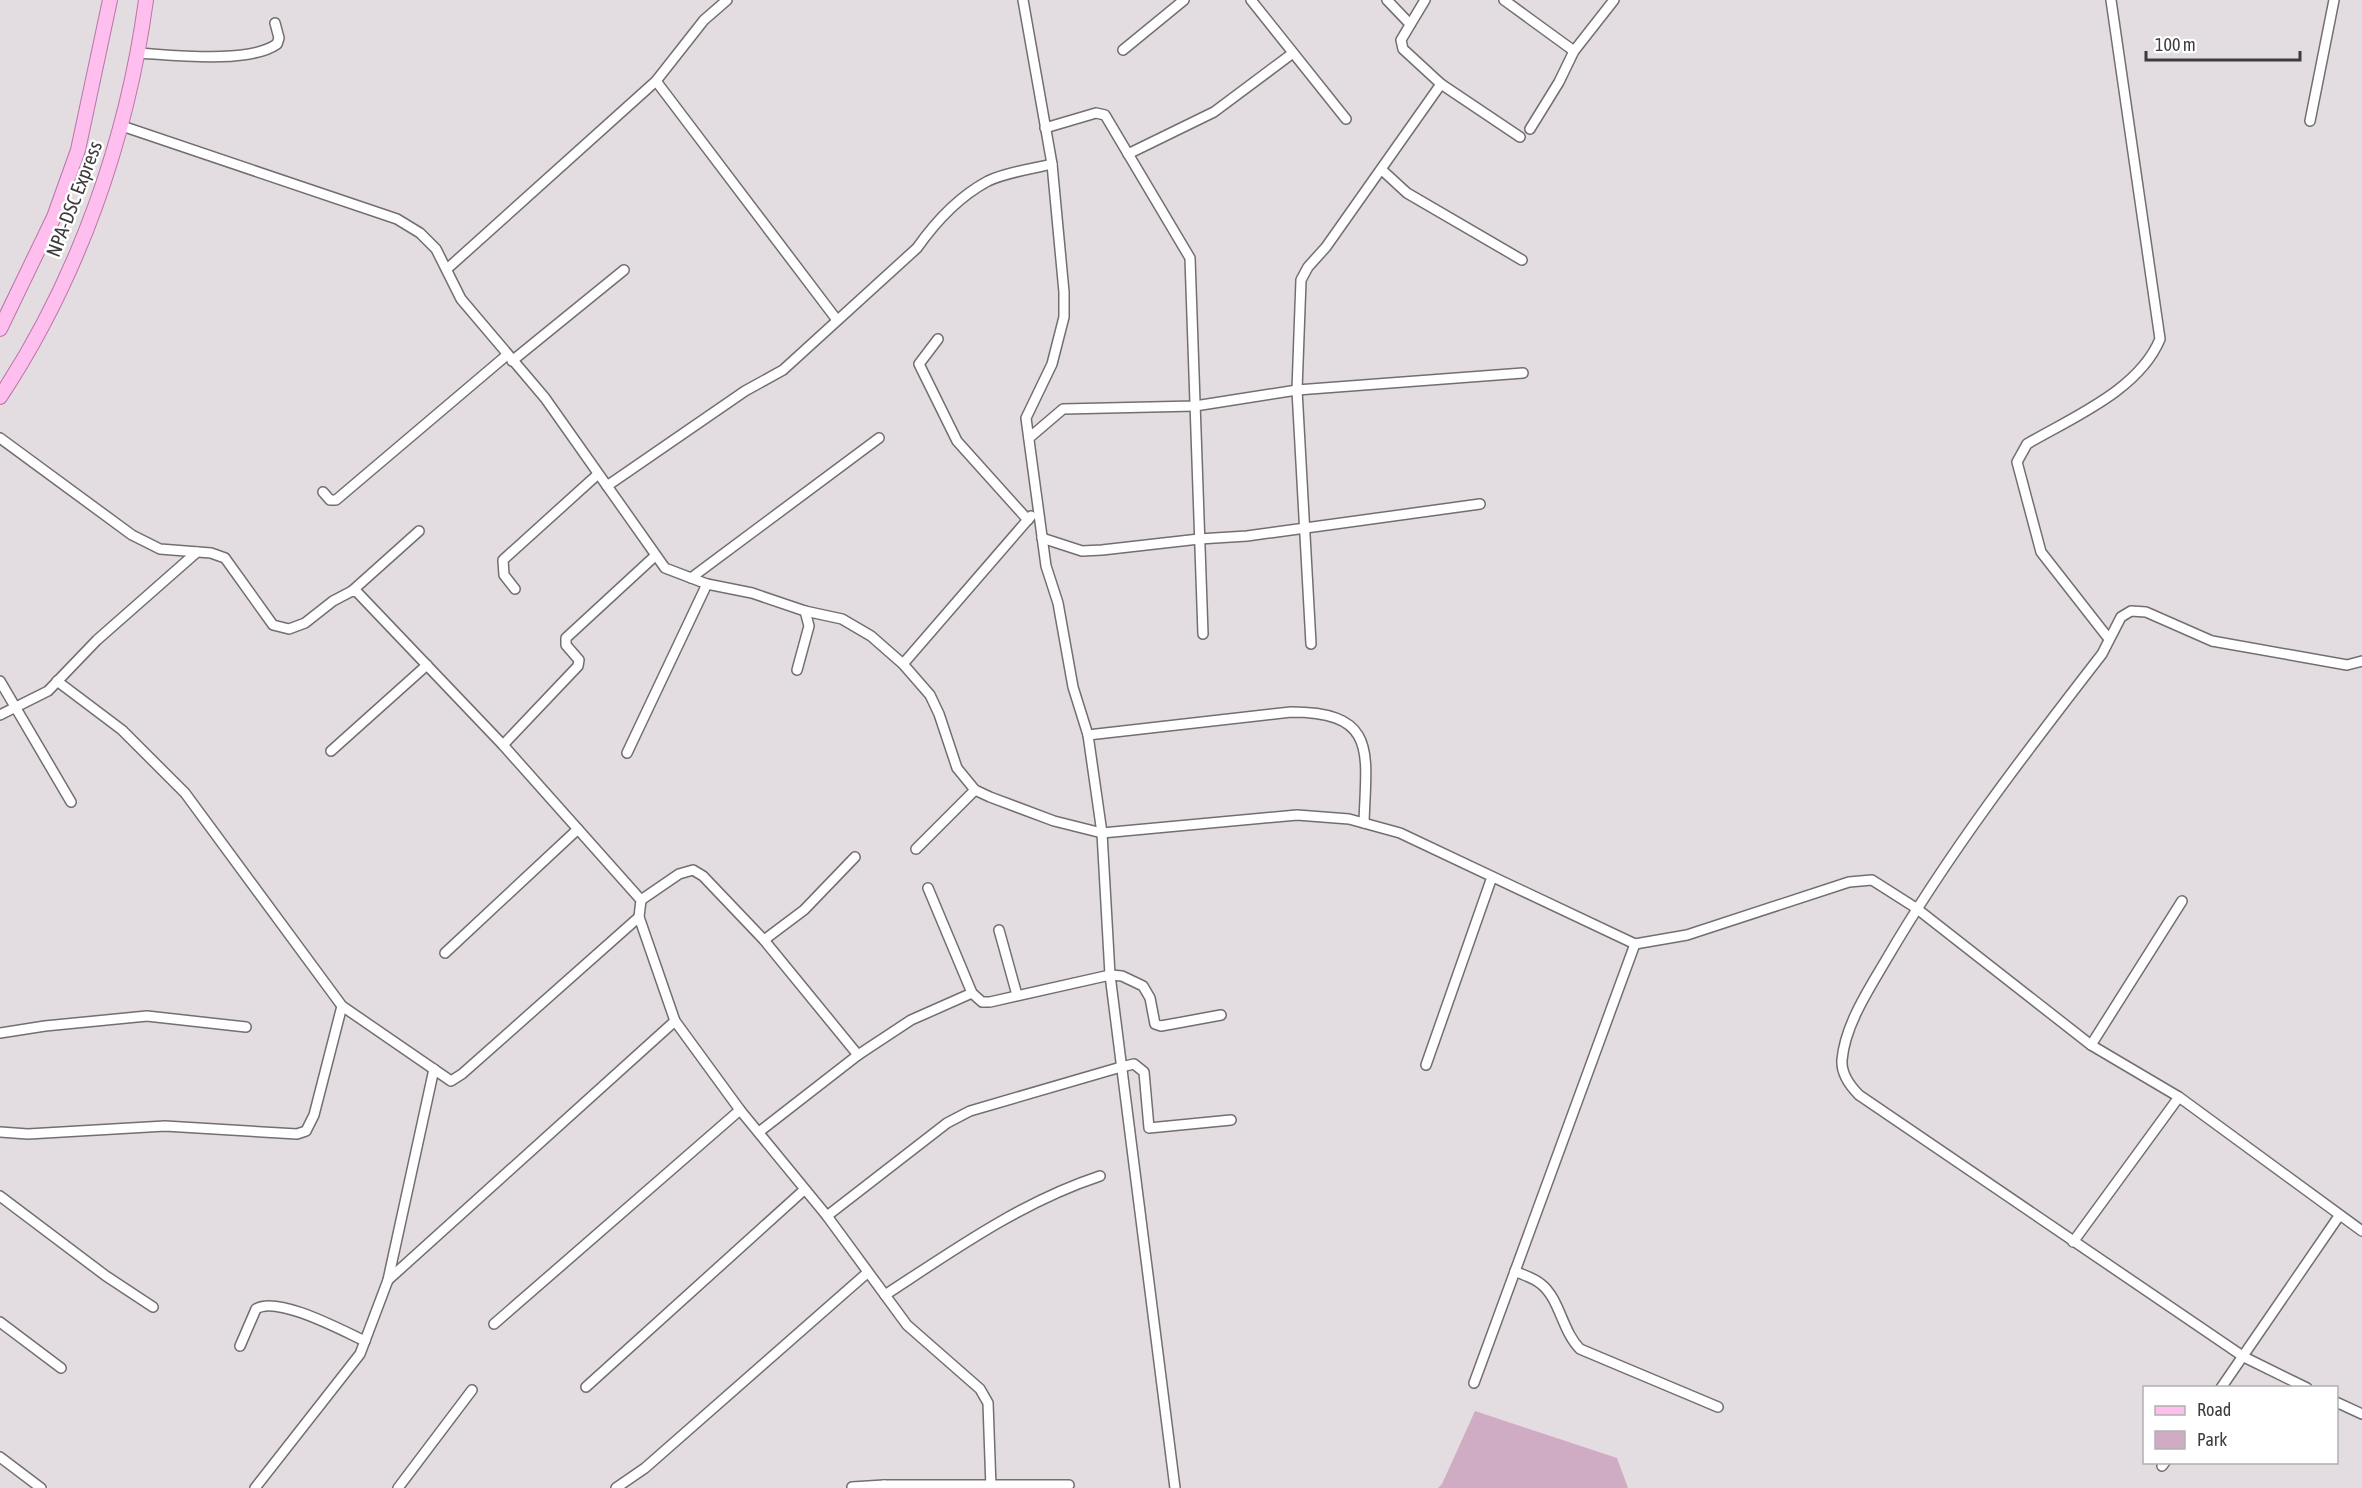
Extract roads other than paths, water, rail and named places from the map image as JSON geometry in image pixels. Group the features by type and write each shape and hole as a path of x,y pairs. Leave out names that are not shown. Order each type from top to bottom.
{"main road":[{"path":"0,330 54,217 78,150 110,0"},
{"name":"NPA-DSC Express","path":"0,397 57,296 105,177 122,126 138,53 146,0"}],"street":[{"path":"447,269 656,81 704,20 727,0"},
{"path":"1023,0 1052,164 1060,224 1064,317 1052,364 1026,418 1046,566 1058,603 1073,687 1088,735 1102,833 1110,975 1175,1488"},
{"path":"1123,50 1184,0"},
{"path":"1251,0 1346,119"},
{"path":"1387,0 1410,24"},
{"path":"1425,0 1401,40 1403,49 1441,84 1520,137"},
{"path":"1504,0 1574,51"},
{"path":"1530,129 1559,82 1574,51 1614,0"},
{"path":"2109,639 2041,552 2017,462 2027,444 2132,380 2153,356 2160,339 2110,0"},
{"path":"2310,121 2334,0"},
{"path":"138,53 201,57 253,53 277,44 279,38 275,23"},
{"path":"1128,154 1214,112 1293,53"},
{"path":"656,81 837,320"},
{"path":"1311,644 1298,390 1301,280 1308,267 1326,248 1382,170 1384,162 1441,84"},
{"path":"1045,128 1096,113 1105,114 1190,258 1203,634"},
{"path":"122,126 397,219 420,233 436,249 460,299 545,398 597,475 665,568 707,585 752,593 842,619 871,636 903,664 930,695 939,714 957,768 975,790 1043,818 1102,833 1297,815 1349,819 1400,833 1635,944 1687,935 1849,882 1872,880 1916,908 2091,1045 2179,1097 2362,1231"},
{"path":"607,486 745,391 783,370 917,248 933,226 958,201 990,180 1052,164"},
{"path":"1382,170 1407,194 1522,260"},
{"path":"323,492 330,500 336,500 509,358 624,270"},
{"path":"938,339 919,364 957,441 1028,520"},
{"path":"1029,438 1063,410 1195,406 1298,390 1523,372"},
{"path":"0,438 132,535 160,549 197,552 225,558 273,625 289,629 305,623 333,601 352,591 419,531"},
{"path":"691,578 879,438"},
{"path":"514,589 504,575 503,560 597,475"},
{"path":"1042,538 1082,550 1305,529 1480,504"},
{"path":"903,664 1038,509"},
{"path":"0,715 48,691 97,639 197,552"},
{"path":"503,745 578,666 579,660 566,645 566,638 656,556"},
{"path":"627,753 707,585"},
{"path":"352,591 361,595 503,745 641,900 639,917 675,1021 740,1110 826,1216 907,1325 980,1389 988,1403 991,1485"},
{"path":"797,670 809,626 805,610"},
{"path":"2303,1386 2244,1357 1859,1095 1848,1084 1842,1062 1847,1038 1867,993 1916,908 2102,654 2121,617 2131,611 2146,612 2212,641 2347,664 2362,661"},
{"path":"331,751 427,664"},
{"path":"0,681 71,802"},
{"path":"57,681 122,730 185,793 342,1006 450,1081 462,1074 639,917"},
{"path":"1088,735 1290,712 1322,712 1346,722 1362,737 1366,756 1364,823"},
{"path":"916,849 975,790"},
{"path":"445,953 578,829"},
{"path":"764,940 804,910 855,857"},
{"path":"641,900 679,874 693,870 703,876 764,940 858,1055"},
{"path":"1426,1065 1492,877"},
{"path":"928,888 972,993 982,1002 1110,975 1133,980 1143,986 1150,998 1155,1024 1161,1026 1221,1015"},
{"path":"2091,1045 2182,902"},
{"path":"999,930 1017,995"},
{"path":"1474,1383 1635,944"},
{"path":"759,1132 858,1055 911,1020 972,993"},
{"path":"0,1132 28,1134 165,1126 297,1134 306,1131 314,1115 342,1006"},
{"path":"0,1033 147,1016 246,1027"},
{"path":"388,1280 675,1021"},
{"path":"826,1216 955,1119 970,1112 1121,1066 1134,1064 1144,1072 1149,1128 1232,1120"},
{"path":"255,1488 360,1354 388,1280 434,1070"},
{"path":"2073,1242 2179,1097"},
{"path":"494,1324 740,1110"},
{"path":"885,1295 988,1227 1063,1188 1100,1176"},
{"path":"586,1387 804,1190"},
{"path":"0,1196 106,1276 153,1306"},
{"path":"2222,1386 2339,1216"},
{"path":"1515,1271 1540,1283 1548,1292 1570,1339 1580,1349 1718,1407"},
{"path":"616,1488 645,1468 867,1273"},
{"path":"240,1346 256,1309 271,1306 288,1308 365,1341"},
{"path":"0,1322 61,1368"},
{"path":"398,1488 472,1390"},
{"path":"2338,1402 2362,1414"},
{"path":"0,1457 41,1488"},
{"path":"852,1487 1069,1485"}]}
